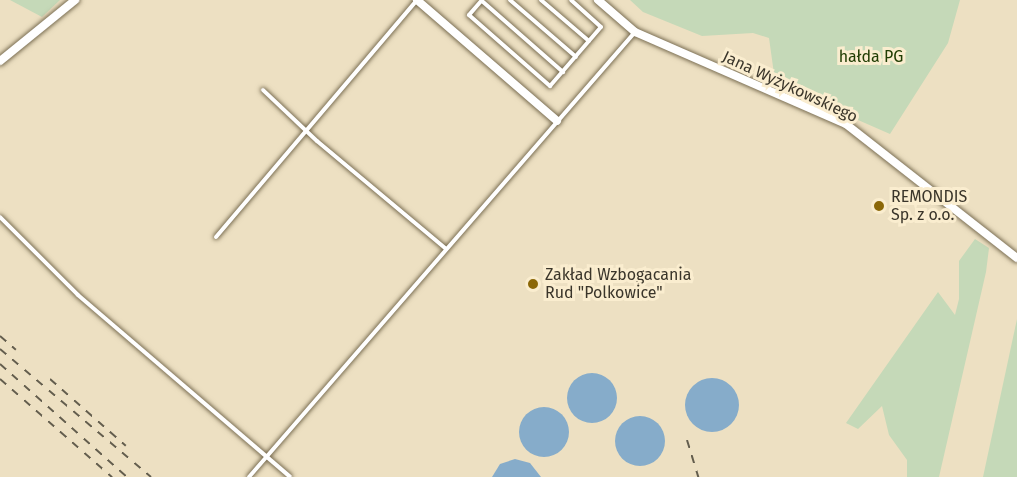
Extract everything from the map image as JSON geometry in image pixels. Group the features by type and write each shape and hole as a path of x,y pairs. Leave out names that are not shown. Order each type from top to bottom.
{"street":[{"path":"0,61 75,0"},
{"path":"417,0 557,121"},
{"name":"Jana Wyżykowskiego","path":"598,0 635,32 846,124 1017,258"}],"lane":[{"path":"216,237 417,0"},
{"path":"563,72 482,0 469,15 550,86 563,72 576,57 601,27 571,0"},
{"path":"510,0 576,57"},
{"path":"541,0 589,41"},
{"path":"249,477 635,32"},
{"path":"263,90 307,131 447,249"},
{"path":"0,217 87,303 291,477"}],"green space":[{"path":"10,0 60,0 42,17"},
{"name":"hałda PG","path":"630,0 960,0 948,43 890,134 858,120 833,101 775,81 769,38 753,33 702,36 643,12"},
{"path":"975,239 989,248 986,272 939,477 907,477 907,460 889,435 882,406 858,429 846,423 938,292 955,315 959,299 959,261"},
{"path":"1017,319 1017,477 983,477"}],"water":[{"path":"587,373 597,373 610,380 617,393 617,403 610,416 597,423 587,423 578,419 571,412 567,403 567,393 571,384 578,377"},
{"path":"707,378 717,378 727,382 735,390 739,405 735,420 727,428 717,432 707,432 697,428 689,420 685,410 685,400 689,390 697,382"},
{"path":"539,407 549,407 562,414 569,427 569,437 562,450 549,457 539,457 530,453 523,446 519,437 519,427 523,418 530,411"},
{"path":"635,416 645,416 658,423 665,436 665,446 658,459 645,466 635,466 626,462 619,455 615,446 615,436 619,427 626,420"},
{"path":"515,459 530,463 541,477 492,477 500,464"}],"railway":[{"path":"0,336 16,350"},
{"path":"0,349 151,477"},
{"path":"0,364 127,477"},
{"path":"0,379 112,477"},
{"path":"50,379 126,446"},
{"path":"687,440 698,477"}],"place":[{"name":"REMONDIS Sp. z o.o.","path":"879,206"},
{"name":"Zakład Wzbogacania Rud \"Polkowice\"","path":"533,284"}]}
